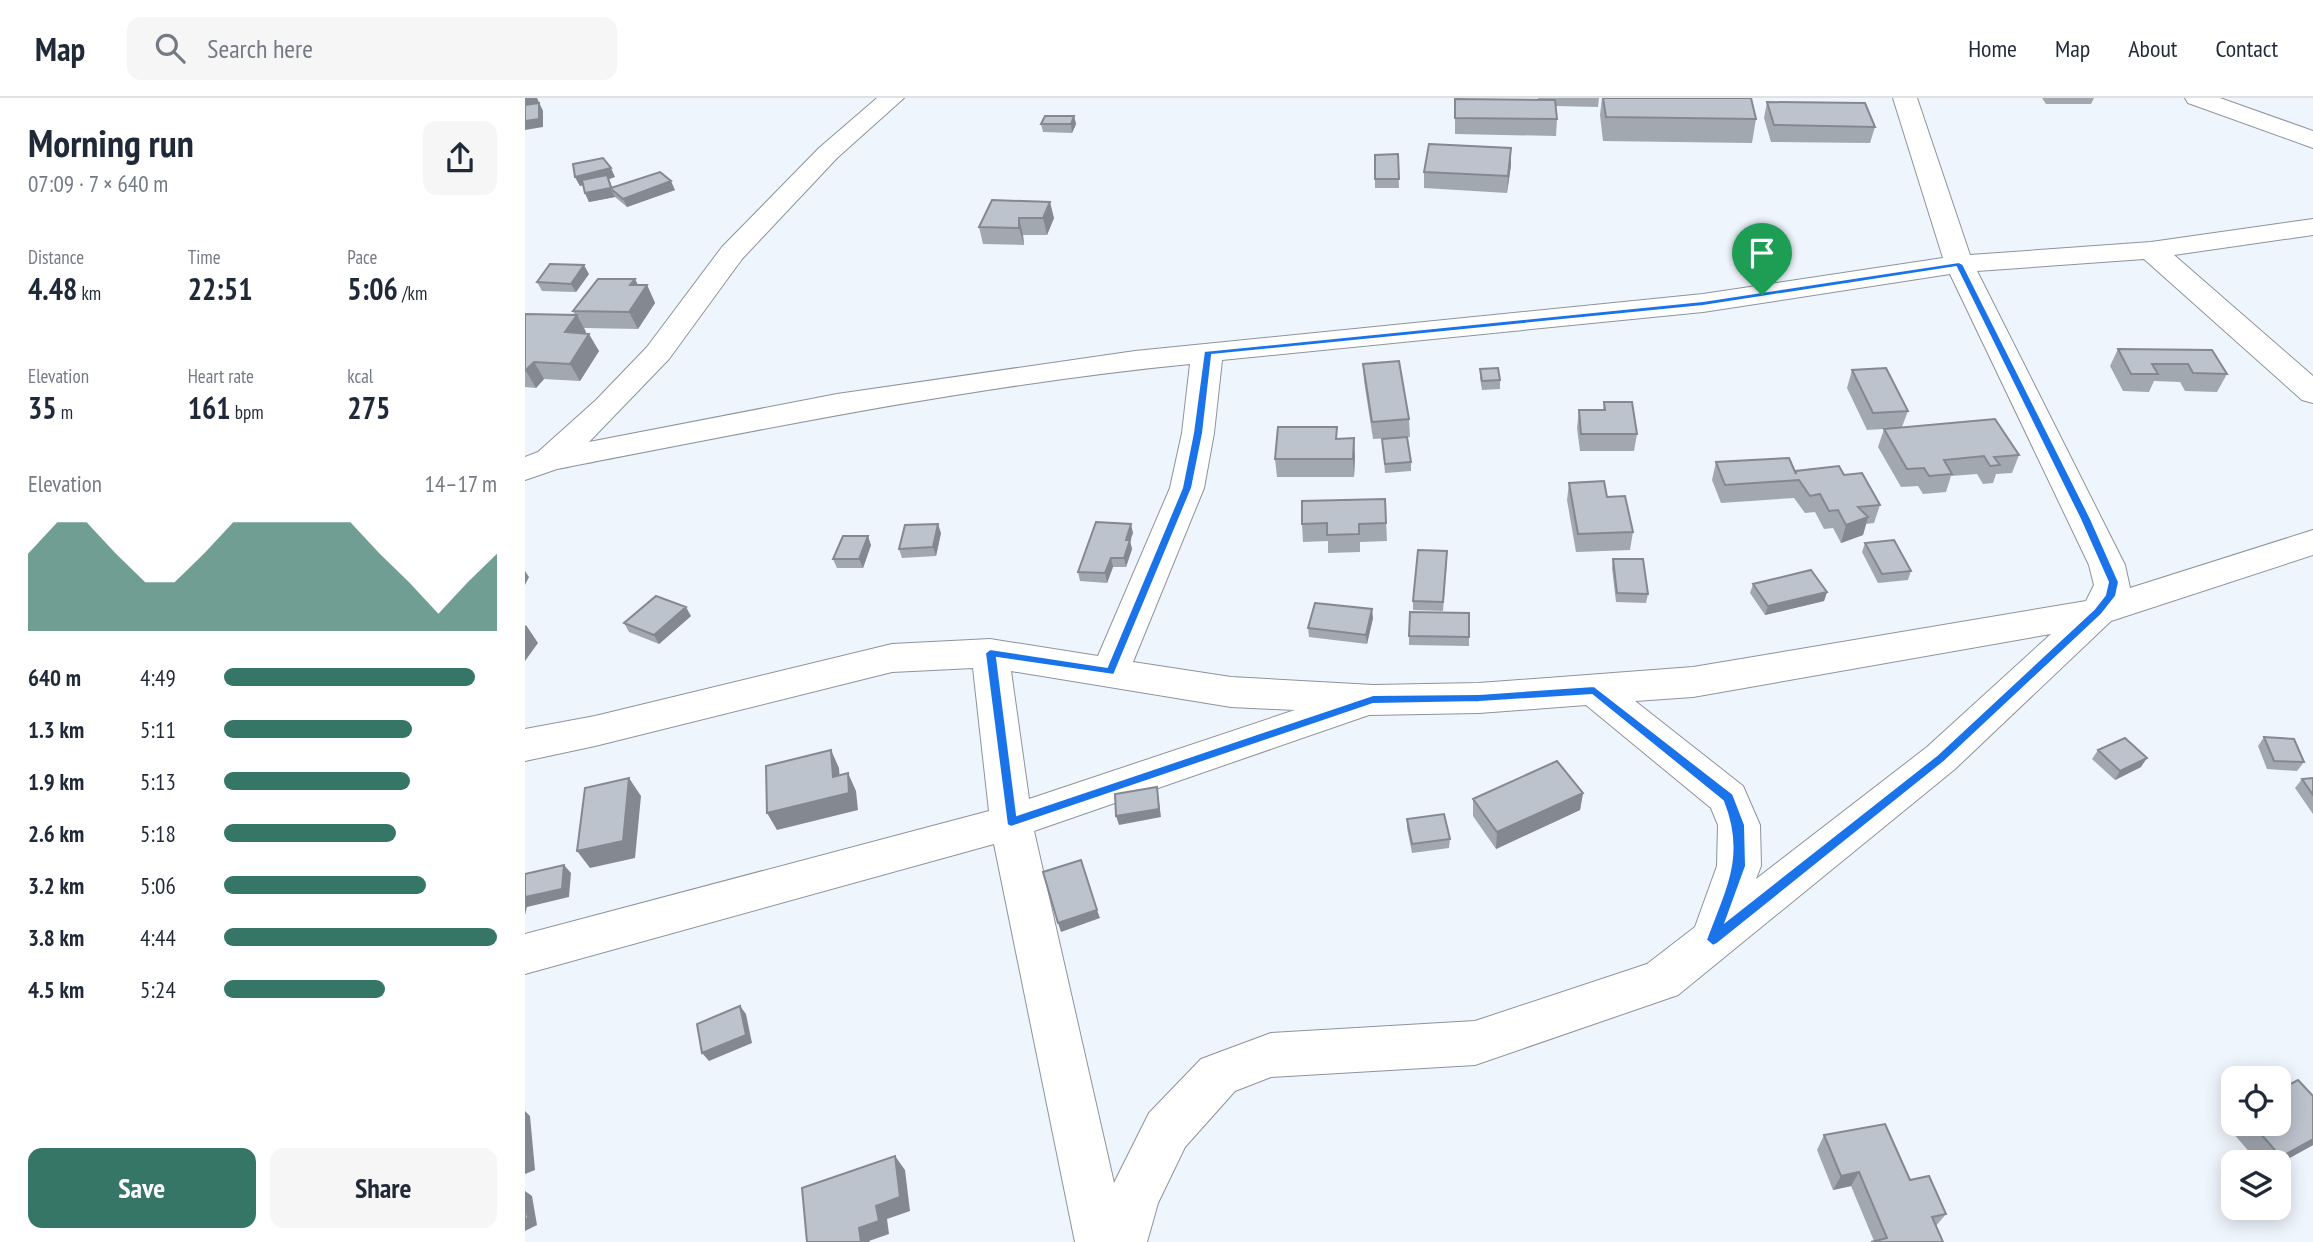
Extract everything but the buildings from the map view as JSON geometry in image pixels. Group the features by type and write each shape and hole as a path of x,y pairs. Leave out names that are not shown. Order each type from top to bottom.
{"street":[{"path":"538,464 607,407 658,353 732,253 828,153 892,98"},
{"path":"1121,1242 1134,1198 1167,1130 1217,1075 1271,1055 1475,1043 1661,980 1941,758 2098,612 2110,596 2113,582 2107,565 1959,264 1905,98"},
{"path":"2197,98 2313,140"},
{"path":"538,464 837,404 1135,360 1703,303 1959,264 2151,250 2313,227"},
{"path":"2151,250 2313,393"},
{"path":"1110,672 1187,488 1198,433 1207,353"},
{"path":"525,746 892,657 990,653 1231,692 1373,700 1479,698 1707,680 2098,612 2313,542"},
{"path":"990,653 1011,822 1101,1242"},
{"path":"1594,690 1728,798 1739,825 1739,866 1713,940"},
{"path":"525,954 1011,822 1373,700"}],"route":[{"path":"1959,264 2085,519 2113,582 2110,596 2098,612 1941,758 1713,940 1739,866 1739,825 1728,798 1594,690 1479,698 1373,700 1011,822 990,653 1110,672 1187,488 1198,433 1207,353 1762,295 1959,264"}]}
